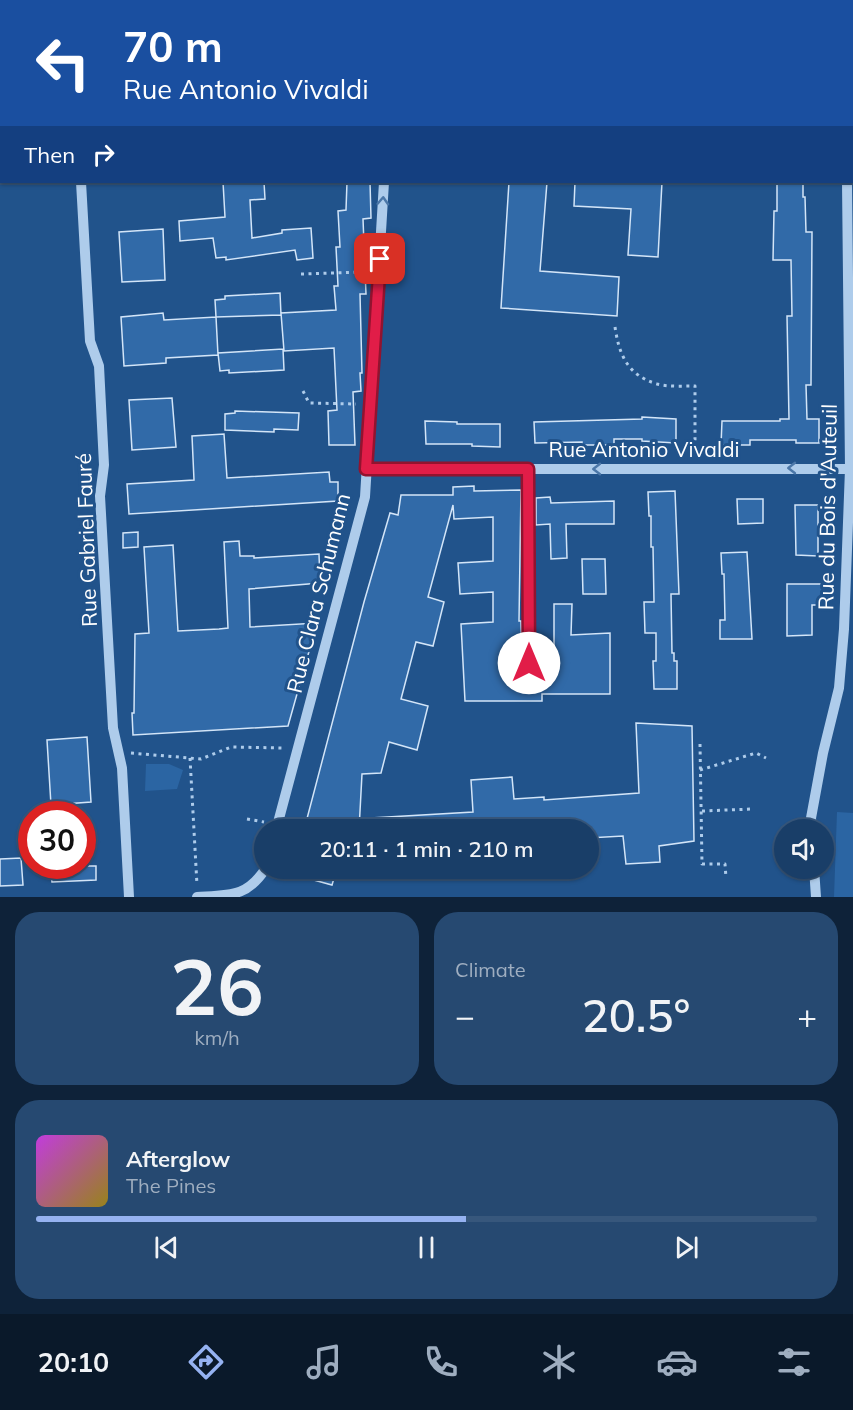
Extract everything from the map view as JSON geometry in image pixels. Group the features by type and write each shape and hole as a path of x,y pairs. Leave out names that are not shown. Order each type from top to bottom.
{"street":[{"name":"Rue Gabriel Fauré","path":"81,183 90,341 99,366 104,465 101,507 113,728 122,768 129,897"},
{"name":"Rue Clara Schumann","path":"279,819 365,497 384,183"},
{"name":"Rue du Bois d'Auteuil","path":"811,819 823,753 839,688 844,629 850,469 848,183"},
{"name":"Rue Antonio Vivaldi","path":"366,469 850,469"},
{"path":"528,469 529,663"},
{"path":"198,897 244,894 260,879"},
{"path":"815,879 816,897"}],"path":[{"path":"301,274 379,272"},
{"path":"615,327 618,349 626,363 639,376 658,385 695,386 695,468"},
{"path":"303,391 309,403 370,404"},
{"path":"700,744 702,864 725,864 726,878"},
{"path":"119,753 201,759 231,747 282,748 297,751"},
{"path":"700,770 756,753 766,758"},
{"path":"190,758 198,897"},
{"path":"702,811 753,809"}],"shaded area":[{"path":"146,764 169,764 183,770 177,789 145,791"},
{"path":"837,812 853,813 853,897 834,897"}],"building":[{"path":"223,183 264,183 265,199 250,200 252,238 282,233 282,230 311,228 313,258 297,260 295,250 226,260 226,257 216,258 213,238 180,241 179,221 225,217"},
{"path":"347,183 370,183 371,218 363,219 366,294 360,294 361,391 353,392 355,445 329,445 328,411 337,410 334,348 284,351 281,313 336,310 334,286 338,286 336,247 340,247 338,211 346,210"},
{"path":"509,183 547,183 540,271 619,277 617,316 501,308"},
{"path":"575,183 662,183 658,257 628,255 631,209 574,206"},
{"path":"777,183 803,183 806,232 812,232 811,385 806,385 807,419 819,419 819,443 796,443 796,440 750,440 750,445 721,445 722,421 789,419 787,316 792,316 791,260 773,260 774,211 777,211"},
{"path":"163,229 165,280 122,282 119,232"},
{"path":"280,293 281,315 216,317 215,300 225,299 225,296"},
{"path":"163,313 164,320 216,317 218,355 166,358 166,363 124,366 121,317"},
{"path":"283,349 284,370 229,373 229,370 220,371 218,353"},
{"path":"172,398 176,447 132,450 129,400"},
{"path":"235,411 299,413 298,430 274,429 274,432 225,430 225,414 235,413"},
{"path":"642,417 676,419 676,443 642,441 642,439 614,439 614,445 582,445 582,442 535,443 534,422 642,419"},
{"path":"425,421 500,424 500,447 472,446 472,444 426,444"},
{"path":"224,434 227,478 329,472 330,482 338,482 338,501 129,514 127,484 194,480 192,436"},
{"path":"474,486 474,491 521,490 519,621 521,621 522,669 554,669 554,604 572,604 571,635 610,633 610,694 542,694 542,701 465,701 461,624 493,622 493,592 460,594 458,563 493,561 493,517 454,519 453,505 428,597 444,602 433,646 416,642 401,699 428,706 417,750 389,742 381,773 362,774 360,819 307,819 390,513 398,515 401,495 453,495 453,487"},
{"path":"675,491 679,594 671,594 672,653 674,653 674,661 677,661 677,689 654,689 653,661 656,661 656,633 645,633 644,602 654,602 653,547 651,547 648,492"},
{"path":"550,497 551,503 614,501 614,524 566,524 567,558 551,559 550,524 536,525 536,498"},
{"path":"737,499 763,499 763,523 738,524"},
{"path":"795,505 818,505 818,556 796,555"},
{"path":"138,532 138,547 123,548 123,533"},
{"path":"239,541 240,556 254,556 254,558 319,554 320,583 249,589 250,627 317,623 288,726 133,735 135,634 149,633 144,547 173,545 178,631 219,629 228,628 224,542"},
{"path":"747,552 752,639 720,639 720,620 725,620 721,553"},
{"path":"582,559 605,559 606,594 583,594"},
{"path":"787,584 829,584 828,605 812,605 812,635 787,636"},
{"path":"636,723 692,726 694,841 659,846 660,862 626,864 623,836 599,837 599,819 371,819 473,812 471,780 512,777 514,799 544,797 544,800 639,793"},
{"path":"87,737 91,801 51,801 47,740"},
{"path":"18,858 18,879 23,879 23,885 0,886 0,859"},
{"path":"52,879 96,879 96,880 52,882"},
{"path":"310,879 334,879 332,885"}],"route":[{"path":"380,259 366,469 528,469 529,663"}]}
